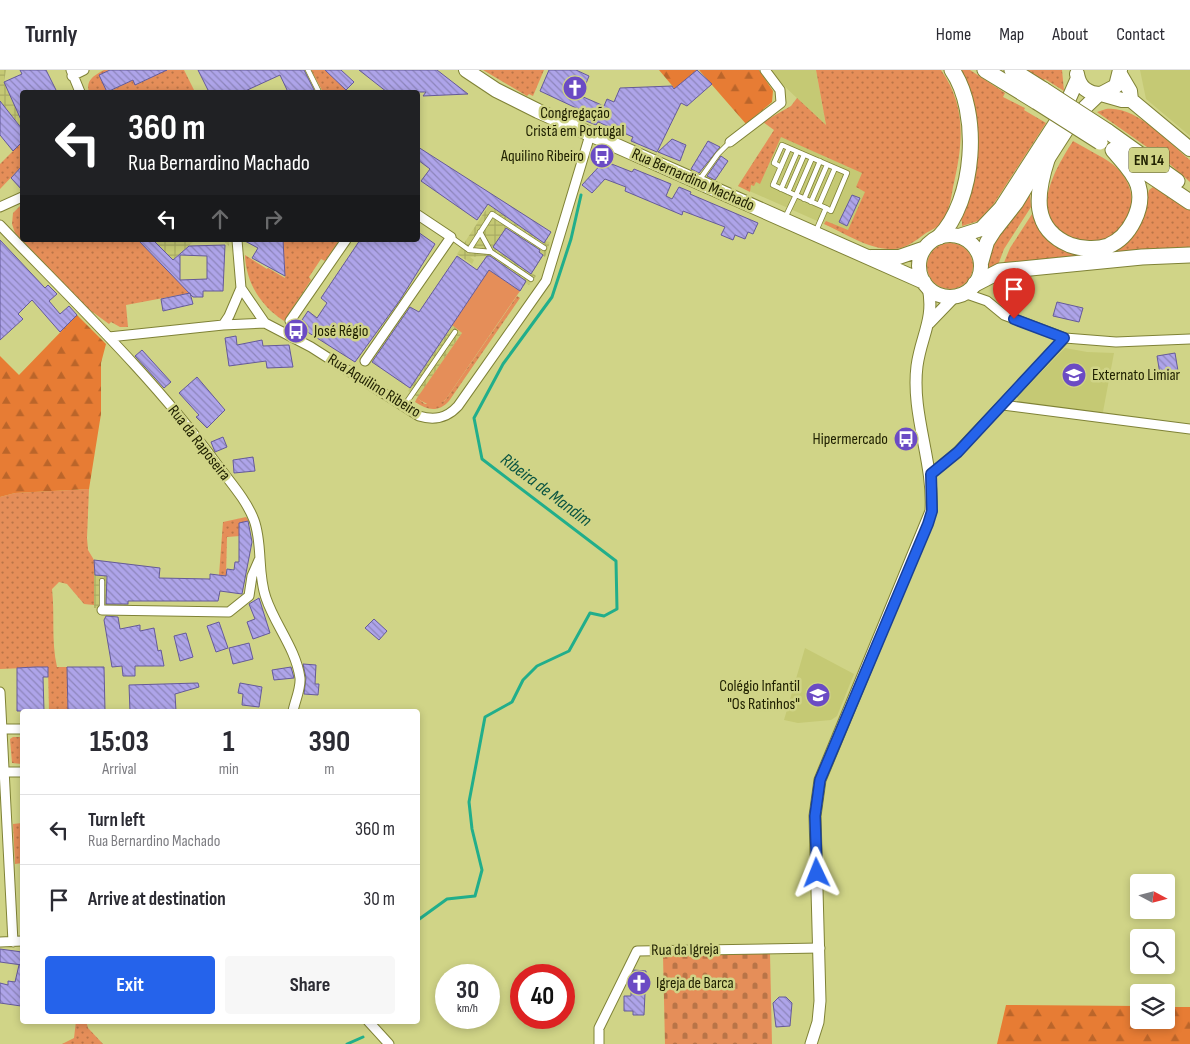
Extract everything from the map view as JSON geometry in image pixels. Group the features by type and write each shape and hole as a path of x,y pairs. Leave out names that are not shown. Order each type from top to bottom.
{"main road":[{"name":"Rua Bernardino Machado","path":"466,70 510,98 590,135 870,257 886,266 910,274 926,284"},
{"path":"952,70 959,80 968,108 972,134 971,150 953,220 939,237 925,248 920,265 926,284 945,296 965,291 1000,271 1142,257 1190,255"},
{"name":"EN 14","path":"986,70 1041,96 1190,191"},
{"name":"EN 14","path":"1012,70 1041,96"},
{"path":"965,291 979,277 981,262 994,231 1047,160 1074,118 1100,94 1113,89 1120,72"},
{"path":"1120,72 1130,91 1131,100"},
{"path":"939,237 959,236 981,229 1001,208 1063,112 1078,74"},
{"path":"1078,74 1086,90 1122,100 1131,100 1190,149"},
{"name":"EN 14","path":"1104,136 1113,150 1190,202"},
{"path":"1047,160 1039,190 1041,220 1050,234 1062,242 1073,246 1097,248 1108,246 1118,239 1129,228 1138,212 1138,185 1113,150"},
{"path":"959,236 971,243 981,262"},
{"name":"Rua Bernardino Machado","path":"870,257 899,257 925,248"}],"street":[{"path":"79,90 71,73 84,70"},
{"path":"730,142 781,103 780,90 764,70"},
{"name":"Rua Aquilino Ribeiro","path":"265,323 311,347 426,418 439,418 454,410 546,281 590,135"},
{"path":"0,207 20,198"},
{"path":"365,361 451,237 420,216"},
{"name":"Rua da Raposeira","path":"0,225 109,337 185,420 244,501 254,519 266,598 291,648 300,679 293,709"},
{"path":"223,325 241,288 237,242"},
{"path":"290,321 345,242"},
{"path":"811,1044 818,1022 820,1001 815,816 820,780 932,511 931,474 916,386 920,348 929,323 931,307 926,284"},
{"path":"241,288 265,323"},
{"path":"929,323 965,291 987,301 1004,315 1064,338 1116,342 1190,339"},
{"path":"109,337 223,325 265,323"},
{"path":"931,474 958,452 1064,338"},
{"path":"1003,405 1190,428"},
{"path":"102,610 230,612 249,596 252,576 259,560"},
{"path":"0,692 4,772 18,942 0,942"},
{"path":"2,729 20,729"},
{"path":"4,772 20,772"},
{"name":"Rua da Igreja","path":"599,1044 599,1028 637,951 820,948"},
{"path":"371,1024 389,1044"}],"lane":[{"path":"308,70 318,90"},
{"path":"699,182 718,154 730,142"},
{"path":"781,166 774,163 782,145 848,173 831,211 773,185 789,148"},
{"path":"781,189 797,152"},
{"path":"788,192 804,155"},
{"path":"784,219 812,158"},
{"path":"804,198 820,161"},
{"path":"811,202 827,165"},
{"path":"819,205 835,168"},
{"path":"815,233 826,208"},
{"path":"469,250 492,214 544,248"},
{"path":"480,232 491,252 530,279"},
{"path":"451,237 469,250 491,252"},
{"path":"404,406 455,332"},
{"path":"102,580 102,610"}],"shaded area":[{"path":"0,70 6,70 4,82 18,89 20,92 20,144 0,119"},
{"path":"771,70 816,70 826,126 778,80"},
{"path":"1140,70 1190,70 1190,136 1146,99"},
{"path":"791,106 902,206 858,239 738,186"},
{"path":"495,196 551,232 546,241 550,242 545,257 543,256 532,273 536,276 529,285 526,283 520,291 481,265 486,256 470,257 474,260 472,264 457,254"},
{"path":"140,242 193,242 164,267"},
{"path":"452,325 462,333 418,397 408,391 410,388 401,382 439,326"},
{"name":"Externato Limiar","path":"1065,348 1087,352 1114,353 1102,417 1020,404 1017,397"},
{"path":"94,560 128,564 129,609 94,608"},
{"name":"Colégio Infantil \"Os Ratinhos\"","path":"805,648 854,674 837,716 831,720 798,723 784,720"}],"green space":[{"path":"104,70 110,70 99,75 107,90 88,90 88,84 94,76"},
{"path":"159,70 184,70 194,90 112,90 133,80 136,85 160,73"},
{"path":"311,70 325,70 347,90 322,90"},
{"path":"483,70 544,70 533,96 529,94 527,96"},
{"path":"659,70 697,70 675,89"},
{"path":"699,70 759,70 773,91 772,102 746,124"},
{"path":"816,70 941,70 955,98 959,112 960,141 959,156 949,206 944,219 938,226 902,248 884,249 866,244 824,224 826,221 848,230 865,192 856,187 862,173 781,137 760,184 756,182 754,186 751,185 750,192 738,186 774,130 763,122 791,106 797,98 826,125"},
{"path":"959,70 970,70 1005,93 1003,97 1025,108 1024,110 1046,123 993,205 978,221 962,226 962,221 959,219 968,193"},
{"path":"1026,70 1062,70 1064,91 1045,79 1043,81"},
{"path":"1106,109 1117,109 1129,113 1162,135 1190,160 1190,182 1164,159 1097,112"},
{"path":"1073,141 1117,168 1128,183 1132,198 1129,214 1119,229 1103,241 1095,243 1086,242 1068,236 1053,225 1048,215 1049,189 1060,163"},
{"path":"20,144 20,168 0,189 0,164"},
{"path":"1153,187 1190,210 1190,249 1003,265 1010,248 1032,214 1037,224 1104,253 1144,209 1149,190"},
{"path":"1030,193 1031,207 1004,249 998,265 988,269 989,258 997,238 1009,219"},
{"path":"20,206 20,238 15,233 12,224 13,213"},
{"path":"24,242 140,242 190,293 126,305 128,327 120,327 111,322 109,324 83,305"},
{"path":"283,242 338,242 325,261 321,259 309,277 311,280 284,321 268,308 256,293 248,275 245,255 285,278"},
{"path":"945,243 955,243 969,253 973,266 969,279 963,285 955,289 945,289 931,279 927,271 927,261 937,247"},
{"path":"489,270 520,291 446,399 435,405 425,403 417,398 462,333 452,325"},
{"path":"517,296 520,298 449,401 437,409 424,407 415,402 417,398 425,404 446,399"},
{"path":"77,315 106,344 101,363 101,414 89,489 15,493 0,497 0,356 19,375"},
{"path":"89,489 87,538 88,550 94,560 94,605 84,604 67,584 59,582 52,589 55,657 57,667 67,667 68,709 49,709 48,667 0,669 0,497 15,493"},
{"path":"246,517 249,521 239,524 240,536 227,537 226,576 219,575 223,522"},
{"path":"20,737 20,764 12,763 10,739"},
{"path":"20,823 20,863 15,864 13,824"},
{"path":"770,953 772,1044 665,1044 663,956"},
{"path":"1006,1005 1130,1006 1130,1029 1175,1029 1175,1007 1190,1007 1190,1044 997,1044"},
{"path":"76,1024 87,1024 88,1028 103,1044 62,1044 74,1038"}],"building":[{"path":"20,70 46,70 56,90 20,90 20,118 4,82 22,74"},
{"path":"110,70 167,70 135,85 133,80 111,90 106,90 99,75"},
{"path":"198,70 304,70 314,90 287,90 280,75 247,90 208,90"},
{"path":"325,70 341,70 354,82 346,90"},
{"path":"359,70 437,70 468,94 423,96 426,92 420,92 420,90 384,90"},
{"path":"549,70 576,70 589,76 581,96 604,106 607,99 614,102 620,88 672,86 674,89 697,70 712,84 687,106 681,103 657,152 631,141 633,137 598,122 596,125 586,121 589,114 540,91"},
{"path":"0,101 20,126 20,144 13,151 0,135"},
{"path":"672,139 686,145 680,161 658,152"},
{"path":"708,141 720,147 699,173 691,169"},
{"path":"420,148 551,232 544,243 488,204 477,220 421,181 430,169 420,162"},
{"path":"721,156 728,161 715,180 707,176"},
{"path":"604,161 632,172 634,169 671,184 666,196 672,199 679,187 691,192 690,194 758,223 753,234 748,232 745,239 735,235 733,240 721,235 725,227 683,211 682,215 625,191 626,187 605,179 592,193 582,185"},
{"path":"20,168 20,188 11,178"},
{"path":"852,195 860,198 847,226 839,222"},
{"path":"506,228 540,250 539,252 543,255 531,274 493,247"},
{"path":"420,233 435,244 400,300 355,362 298,326 308,311 317,318 327,303 321,298 359,242 420,242"},
{"path":"0,240 45,288 48,285 57,294 49,301 60,314 69,306 77,315 60,332 32,300 18,314 23,319 0,340"},
{"path":"140,242 155,242 173,260 189,246 225,245 223,291 203,291 203,297 193,297","holes":["180,255 207,256 207,279 180,280"]},
{"path":"247,242 283,242 285,276 252,258 258,248"},
{"path":"457,256 477,270 487,256 490,256 526,281 520,291 489,270 410,388 372,362 410,307 419,312"},
{"path":"190,293 193,304 163,311 161,299"},
{"path":"1057,302 1083,308 1079,322 1053,316"},
{"path":"236,336 237,345 262,340 263,346 289,345 293,367 267,368 266,361 229,366 225,338"},
{"path":"142,350 171,382 164,388 135,356"},
{"path":"1175,353 1179,377 1161,380 1157,356"},
{"path":"197,377 225,410 207,428 196,417 199,415 179,393"},
{"path":"223,437 227,447 215,452 211,442"},
{"path":"253,457 255,471 234,473 233,460"},
{"path":"248,521 252,542 242,594 220,591 218,601 128,601 128,604 106,604 107,576 95,575 94,560 160,568 159,578 210,579 210,574 226,576 227,569 234,570 235,562 239,562 239,523"},
{"path":"259,598 270,633 253,639 247,622 255,619 249,604"},
{"path":"106,616 118,617 120,629 140,625 140,631 154,628 158,651 161,650 164,666 135,666 135,676 123,676 122,666 112,667 104,620"},
{"path":"374,619 387,631 379,640 365,628"},
{"path":"219,622 228,648 216,652 207,626"},
{"path":"186,633 193,657 180,661 174,636"},
{"path":"249,643 253,659 233,664 229,648"},
{"path":"303,664 316,665 315,684 319,684 318,695 304,694 306,678"},
{"path":"48,667 48,677 43,677 44,709 20,709 20,711 17,711 17,668"},
{"path":"67,667 104,667 105,709 68,709"},
{"path":"291,667 294,678 274,680 272,670"},
{"path":"198,683 199,687 175,694 176,709 130,709 129,685"},
{"path":"240,683 262,687 259,707 242,705 243,694 238,693"},
{"path":"0,949 20,952 20,965 0,962"},
{"path":"20,965 20,1006 0,1003 0,983 8,985 8,981 15,982"},
{"name":"Igreja de Barca","path":"634,970 646,971 644,1015 633,1015 633,1011 624,1011 624,996 631,996 631,977"},
{"path":"779,997 786,997 792,1003 790,1026 776,1027 773,1003"}],"waterway":[{"name":"Ribeira de Mandim","path":"420,919 447,899 475,896 482,870 472,829 469,802 485,717 512,702 523,680 537,666 569,651 590,613 604,616 617,609 616,561 482,459 474,418 503,364 552,297 571,239 581,195"},
{"name":"Ribeira de Mandim","path":"347,1044 363,1037"}],"place":[{"name":"Congregação Cristã em Portugal","path":"575,88"},
{"name":"Aquilino Ribeiro","path":"602,156"},
{"name":"José Régio","path":"296,331"},
{"name":"Externato Limiar","path":"1074,375"},
{"name":"Hipermercado","path":"906,439"},
{"name":"Colégio Infantil \"Os Ratinhos\"","path":"818,695"},
{"name":"Igreja de Barca","path":"639,983"}],"route":[{"path":"817,873 815,816 820,780 928,524 932,511 931,474 958,452 1064,338 1014,319"}]}
